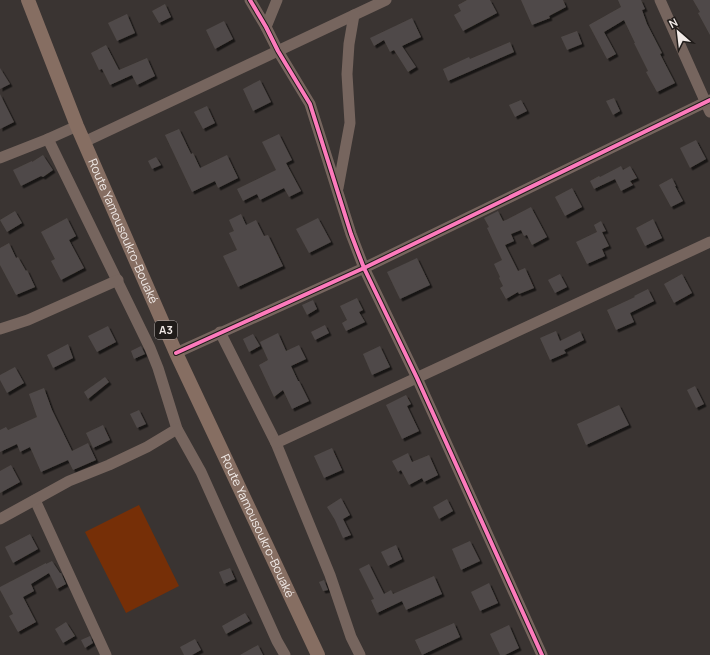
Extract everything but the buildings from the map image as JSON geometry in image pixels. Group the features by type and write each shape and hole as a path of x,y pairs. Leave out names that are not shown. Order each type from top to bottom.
{"main road":[{"name":"Route Yamousoukro-Bouaké","path":"28,0 77,126 176,353 318,655"}],"street":[{"path":"250,0 278,51 310,104 351,234 364,268 417,378 542,655"},
{"path":"266,27 277,0"},
{"path":"84,142 386,0"},
{"path":"176,353 364,268 708,105 660,0"},
{"path":"337,191 350,123 347,74 349,44 354,15"},
{"path":"0,158 77,126"},
{"path":"48,139 150,348 158,368 177,429 201,472 277,641 285,655"},
{"path":"276,443 710,242"},
{"path":"0,329 28,320 118,280"},
{"path":"220,332 276,443 330,575 351,636 360,655"},
{"path":"0,519 69,481 148,447 177,429"},
{"path":"35,500 106,655"}],"shaded area":[{"path":"139,505 179,586 126,613 85,532"}],"cycle path":[{"path":"250,0 278,51 310,104 351,234 364,268 417,378 542,655"},
{"path":"176,353 364,268 710,100"}]}
